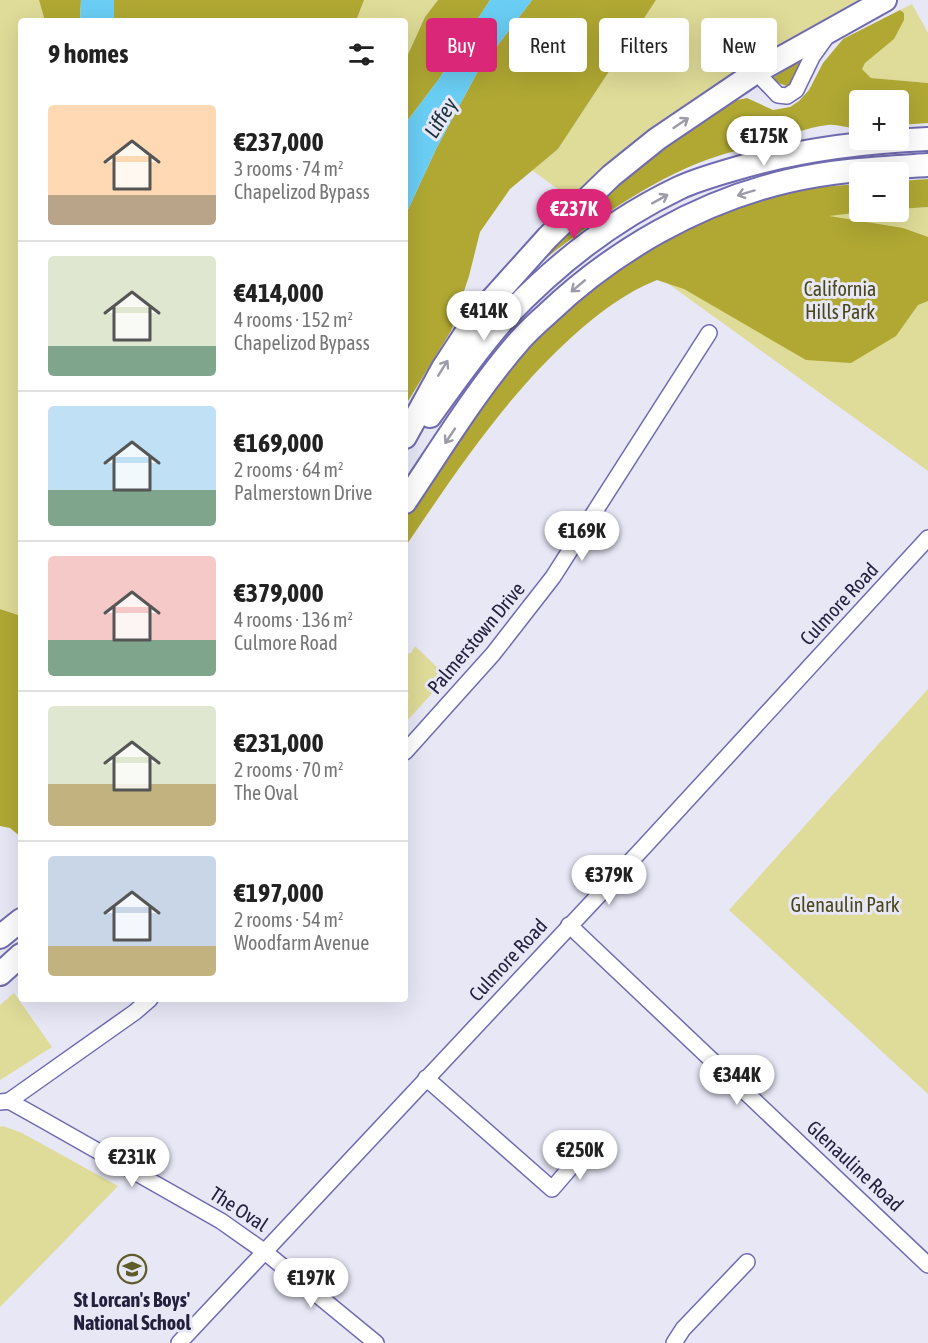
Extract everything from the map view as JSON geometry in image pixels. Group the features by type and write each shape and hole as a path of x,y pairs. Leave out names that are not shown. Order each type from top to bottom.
{"main road":[{"path":"777,60 885,0"},
{"path":"408,432 443,368 477,316 548,237 629,161 657,139 756,72"},
{"path":"408,447 463,370 505,319 544,280 582,248 634,213 680,188 765,159 814,149 882,141 928,139"},
{"path":"408,498 483,387 522,338 592,274 650,237 696,213 740,195 788,181 860,169 928,165"},
{"path":"0,937 18,922"},
{"path":"0,974 18,958"}],"street":[{"path":"756,72 778,95 787,96 796,90 812,57 830,31"},
{"name":"Palmerstown Drive","path":"408,749 493,654 553,577 709,333"},
{"name":"Culmore Road","path":"179,1343 683,805 928,538"},
{"name":"Glenauline Road","path":"569,925 928,1264"},
{"path":"4,1102 147,1002"},
{"path":"426,1078 552,1189 583,1153"},
{"name":"The Oval","path":"4,1102 100,1151 221,1221 265,1252 376,1343"},
{"path":"674,1343 683,1329 747,1262"}],"green space":[{"path":"0,0 39,0 44,18 18,18 18,615 0,609"},
{"path":"39,0 81,0 80,18 44,18"},
{"path":"114,0 364,0 357,18 114,18"},
{"path":"364,0 438,0 425,17 408,54 408,18 357,18"},
{"path":"438,0 490,0 478,18 426,18 426,72 444,72 408,120 408,54 425,17"},
{"path":"532,0 656,0 644,18 599,18 599,72 609,72 558,149 510,189 480,232 469,276 451,331 408,401 408,210 436,149 477,72 497,72 497,46 509,30 509,72 587,72 587,18 518,18"},
{"path":"656,0 858,0 777,46 777,18 701,18 701,72 735,72 633,143 571,199 532,170 558,149 609,72 689,72 689,18 644,18"},
{"path":"912,4 928,33 928,83 871,78 862,69 865,63 894,38 904,13 900,10"},
{"path":"900,10 904,13 904,20 894,39 865,63 862,69 871,78 928,83 928,123 909,124 909,90 849,90 849,128 821,126 693,165 620,205 531,270 593,206 635,169 670,145 684,129 733,101 747,98 773,110 790,107 799,101 809,90 823,63 843,39"},
{"path":"799,61 803,63 792,88 773,81 774,77"},
{"path":"928,179 928,207 909,208 909,180"},
{"name":"California Hills Park","path":"849,185 849,214 829,216 849,219 849,222 866,222 903,228 928,237 928,301 918,305 896,336 851,363 806,360 684,289 657,280 646,285 613,304 593,319 526,383 483,436 408,543 408,510 527,341 619,263 702,218 755,199 808,188"},
{"name":"California Hills Park","path":"928,207 928,471 663,280 695,263 826,215 849,213 849,222 909,222 909,208"},
{"path":"0,609 18,615 18,835 10,828 0,826"},
{"path":"415,646 447,677 408,720 408,654 411,653"},
{"name":"Glenaulin Park","path":"928,689 928,1094 729,910"},
{"path":"14,993 18,1002 20,1002 52,1047 0,1080 0,1005"},
{"path":"0,1127 22,1133 118,1186 0,1307"}],"water":[{"path":"81,0 114,0 114,18 80,18"},
{"path":"490,0 532,0 518,18 509,18 509,30 497,46 497,18 478,18"},
{"name":"Liffey","path":"444,72 477,72 436,149 408,210 408,120"}],"place":[{"name":"St Lorcan's Boys' National School","path":"132,1269"}]}
